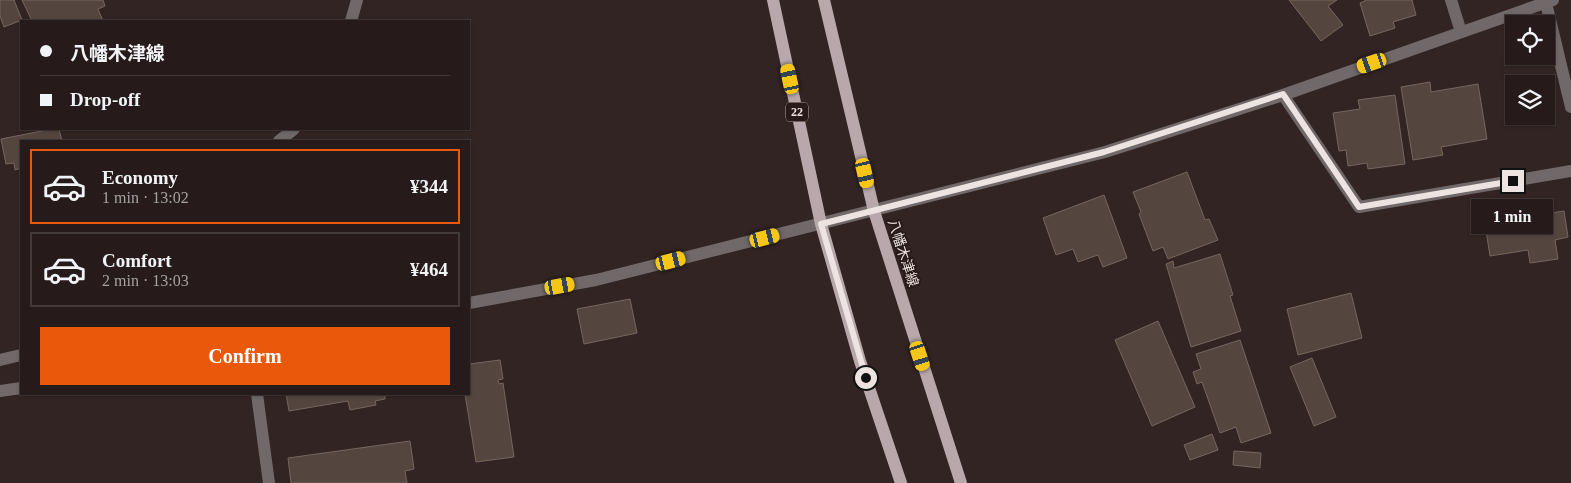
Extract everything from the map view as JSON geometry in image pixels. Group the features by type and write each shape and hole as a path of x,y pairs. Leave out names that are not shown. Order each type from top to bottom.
{"main road":[{"name":"22","path":"773,0 821,224 860,361 901,483"},
{"name":"八幡木津線","path":"824,0 874,211 961,483"}],"street":[{"path":"351,20 357,0"},
{"path":"1451,0 1461,32"},
{"path":"470,303 596,280 1104,152 1283,94 1549,1 1571,107"},
{"path":"1283,94 1359,207 1571,171"},
{"path":"279,140 293,130"},
{"path":"0,360 20,355"},
{"path":"0,391 20,388"},
{"path":"257,395 269,483"}],"building":[{"path":"0,0 14,0 22,20 4,27 0,16"},
{"path":"22,0 103,0 105,6 98,9 103,20 32,20"},
{"path":"1289,0 1337,0 1328,6 1343,25 1321,41"},
{"path":"1365,0 1412,0 1416,15 1393,22 1395,28 1370,36 1360,3"},
{"path":"1430,82 1431,92 1478,84 1487,139 1441,147 1443,155 1413,160 1401,87"},
{"path":"1395,95 1405,164 1368,169 1367,163 1348,166 1346,150 1339,151 1333,113 1360,109 1358,100"},
{"path":"47,130 59,130 62,140 20,140 20,168 15,170 14,163 6,164 1,139"},
{"path":"1187,172 1205,220 1209,219 1218,240 1168,259 1163,247 1153,251 1133,192"},
{"path":"1104,195 1127,258 1103,267 1098,255 1078,262 1073,249 1056,255 1043,218"},
{"path":"1549,200 1551,213 1564,211 1568,237 1555,240 1558,259 1530,263 1528,250 1490,256 1483,211"},
{"path":"1220,254 1233,295 1230,296 1241,331 1191,347 1166,264 1173,261 1174,268"},
{"path":"1351,293 1362,338 1298,355 1287,309"},
{"path":"630,299 637,333 584,344 577,309"},
{"path":"1158,321 1195,407 1152,426 1115,340"},
{"path":"1240,340 1271,433 1241,443 1236,427 1220,433 1202,382 1197,384 1193,372 1201,369 1196,354"},
{"path":"1312,358 1336,417 1314,426 1290,367"},
{"path":"500,360 503,379 498,380 499,384 503,383 514,457 476,462 465,395 470,395 470,364"},
{"path":"286,395 385,395 385,399 375,401 376,405 350,410 348,401 289,411"},
{"path":"1212,434 1218,450 1190,460 1184,445"},
{"path":"410,441 414,469 405,471 407,483 291,483 288,458"},
{"path":"1234,451 1261,453 1260,468 1233,465"}],"route":[{"path":"866,378 821,224 1104,152 1283,94 1359,207 1513,181"}]}
